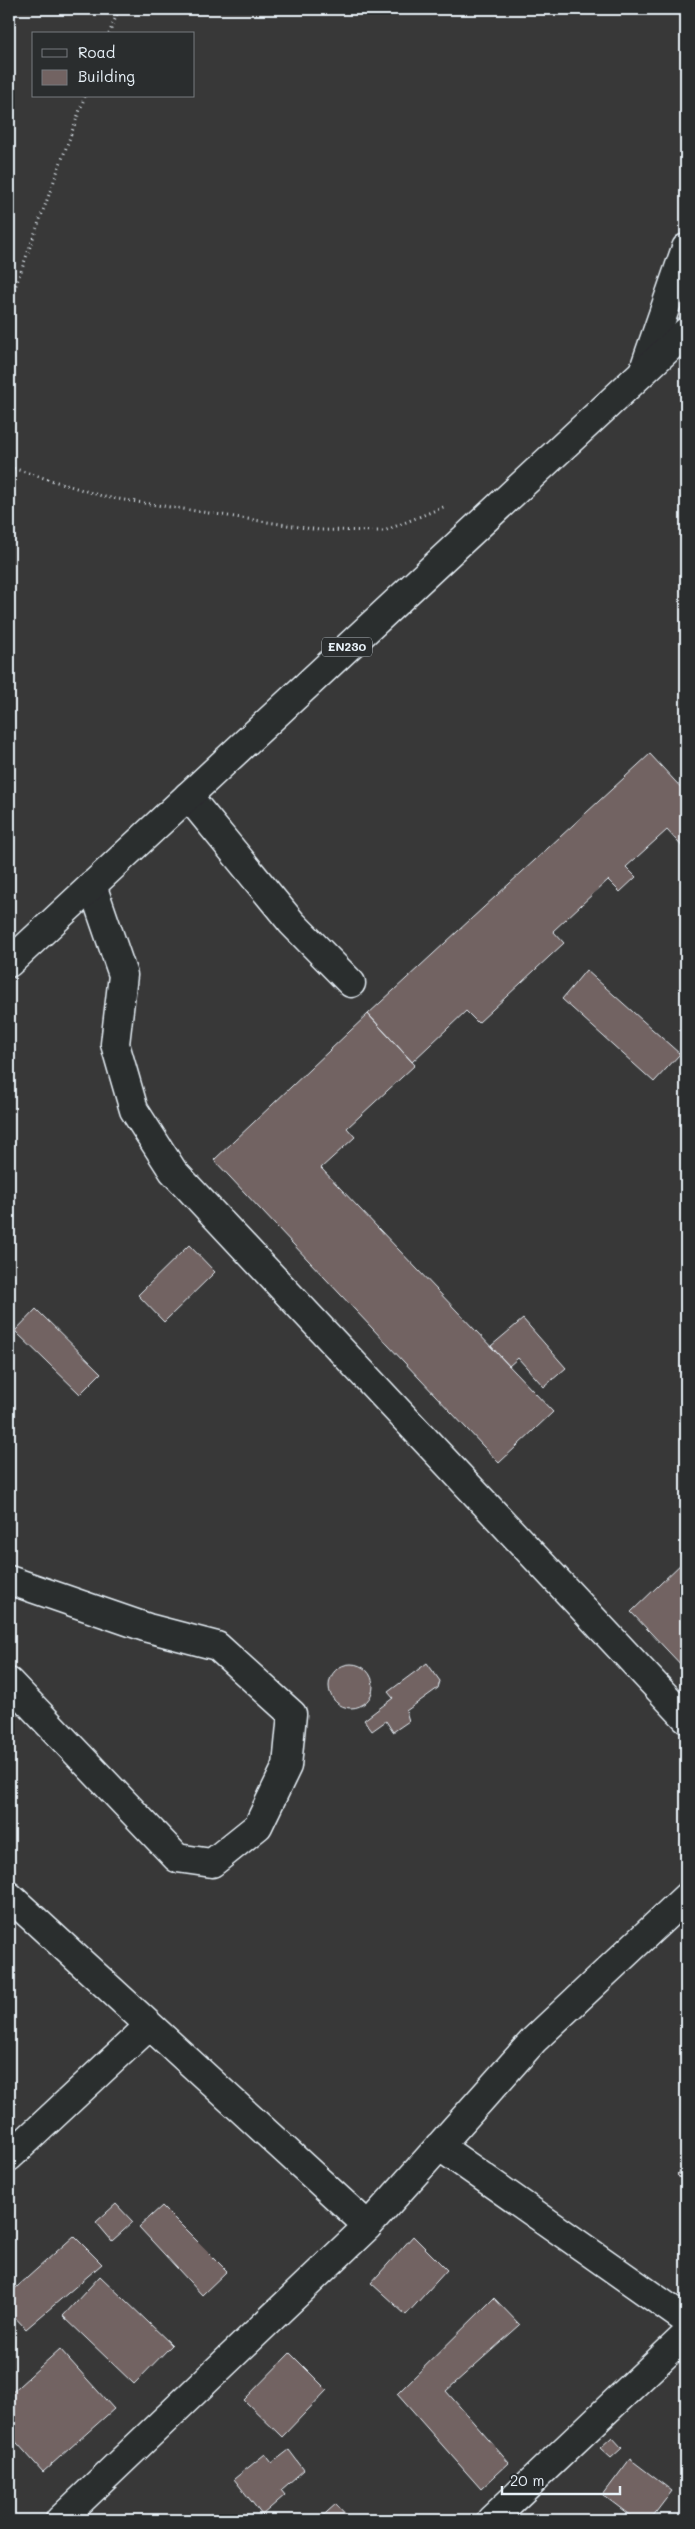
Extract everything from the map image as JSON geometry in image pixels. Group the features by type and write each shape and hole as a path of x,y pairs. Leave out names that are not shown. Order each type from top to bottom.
{"street":[{"path":"643,372 686,248"},
{"name":"EN230","path":"9,962 686,332"},
{"path":"188,796 292,923 351,983"},
{"path":"92,886 124,975 115,1044 134,1110 173,1171 686,1718"},
{"path":"9,1580 148,1628 217,1646 292,1714 287,1766 258,1826 212,1863 177,1858 9,1682"},
{"path":"9,1896 368,2226"},
{"path":"60,2520 368,2226 534,2040 686,1897"},
{"path":"9,2157 149,2026"},
{"path":"439,2146 686,2320"},
{"path":"491,2520 686,2334"}],"path":[{"path":"110,32 119,9"},
{"path":"9,304 84,98"},
{"path":"9,467 105,497 319,530 384,531 447,506"}],"building":[{"path":"650,754 686,793 686,851 667,830 626,867 636,877 620,892 608,880 553,931 564,943 478,1023 466,1011 412,1062 368,1014"},
{"path":"586,970 680,1054 654,1082 562,999"},
{"path":"368,1014 415,1065 347,1128 355,1137 321,1168 553,1412 499,1463 214,1160"},
{"path":"189,1245 215,1272 164,1322 138,1295"},
{"path":"36,1309 101,1373 80,1394 15,1331"},
{"path":"523,1319 566,1368 544,1387 518,1358 509,1366 491,1346"},
{"path":"686,1559 686,1670 631,1612"},
{"path":"427,1663 440,1681 438,1688 406,1711 409,1721 393,1732 386,1721 372,1731 364,1720 393,1698 388,1692"},
{"path":"355,1664 367,1670 372,1677 372,1695 367,1702 360,1707 347,1708 339,1705 332,1698 329,1682 332,1674 339,1667"},
{"path":"9,2021 15,2028 9,2034"},
{"path":"686,2165 686,2184 677,2175"},
{"path":"116,2204 133,2222 112,2241 96,2222"},
{"path":"162,2206 227,2271 202,2295 139,2227"},
{"path":"74,2236 102,2264 26,2329 9,2311 9,2294"},
{"path":"413,2236 447,2270 406,2315 371,2283"},
{"path":"100,2276 172,2345 134,2384 63,2316"},
{"path":"494,2298 520,2325 446,2391 509,2463 481,2489 397,2394"},
{"path":"60,2349 114,2409 43,2472 9,2434 9,2395"},
{"path":"290,2353 327,2390 282,2437 244,2400"},
{"path":"612,2437 622,2448 611,2458 600,2448"},
{"path":"289,2450 304,2470 281,2490 285,2495 262,2515 234,2479 265,2454 272,2463"},
{"path":"630,2459 672,2491 650,2520 636,2520 603,2495"},
{"path":"336,2504 351,2520 318,2520"},
{"path":"186,2515 191,2520 181,2520"}]}
